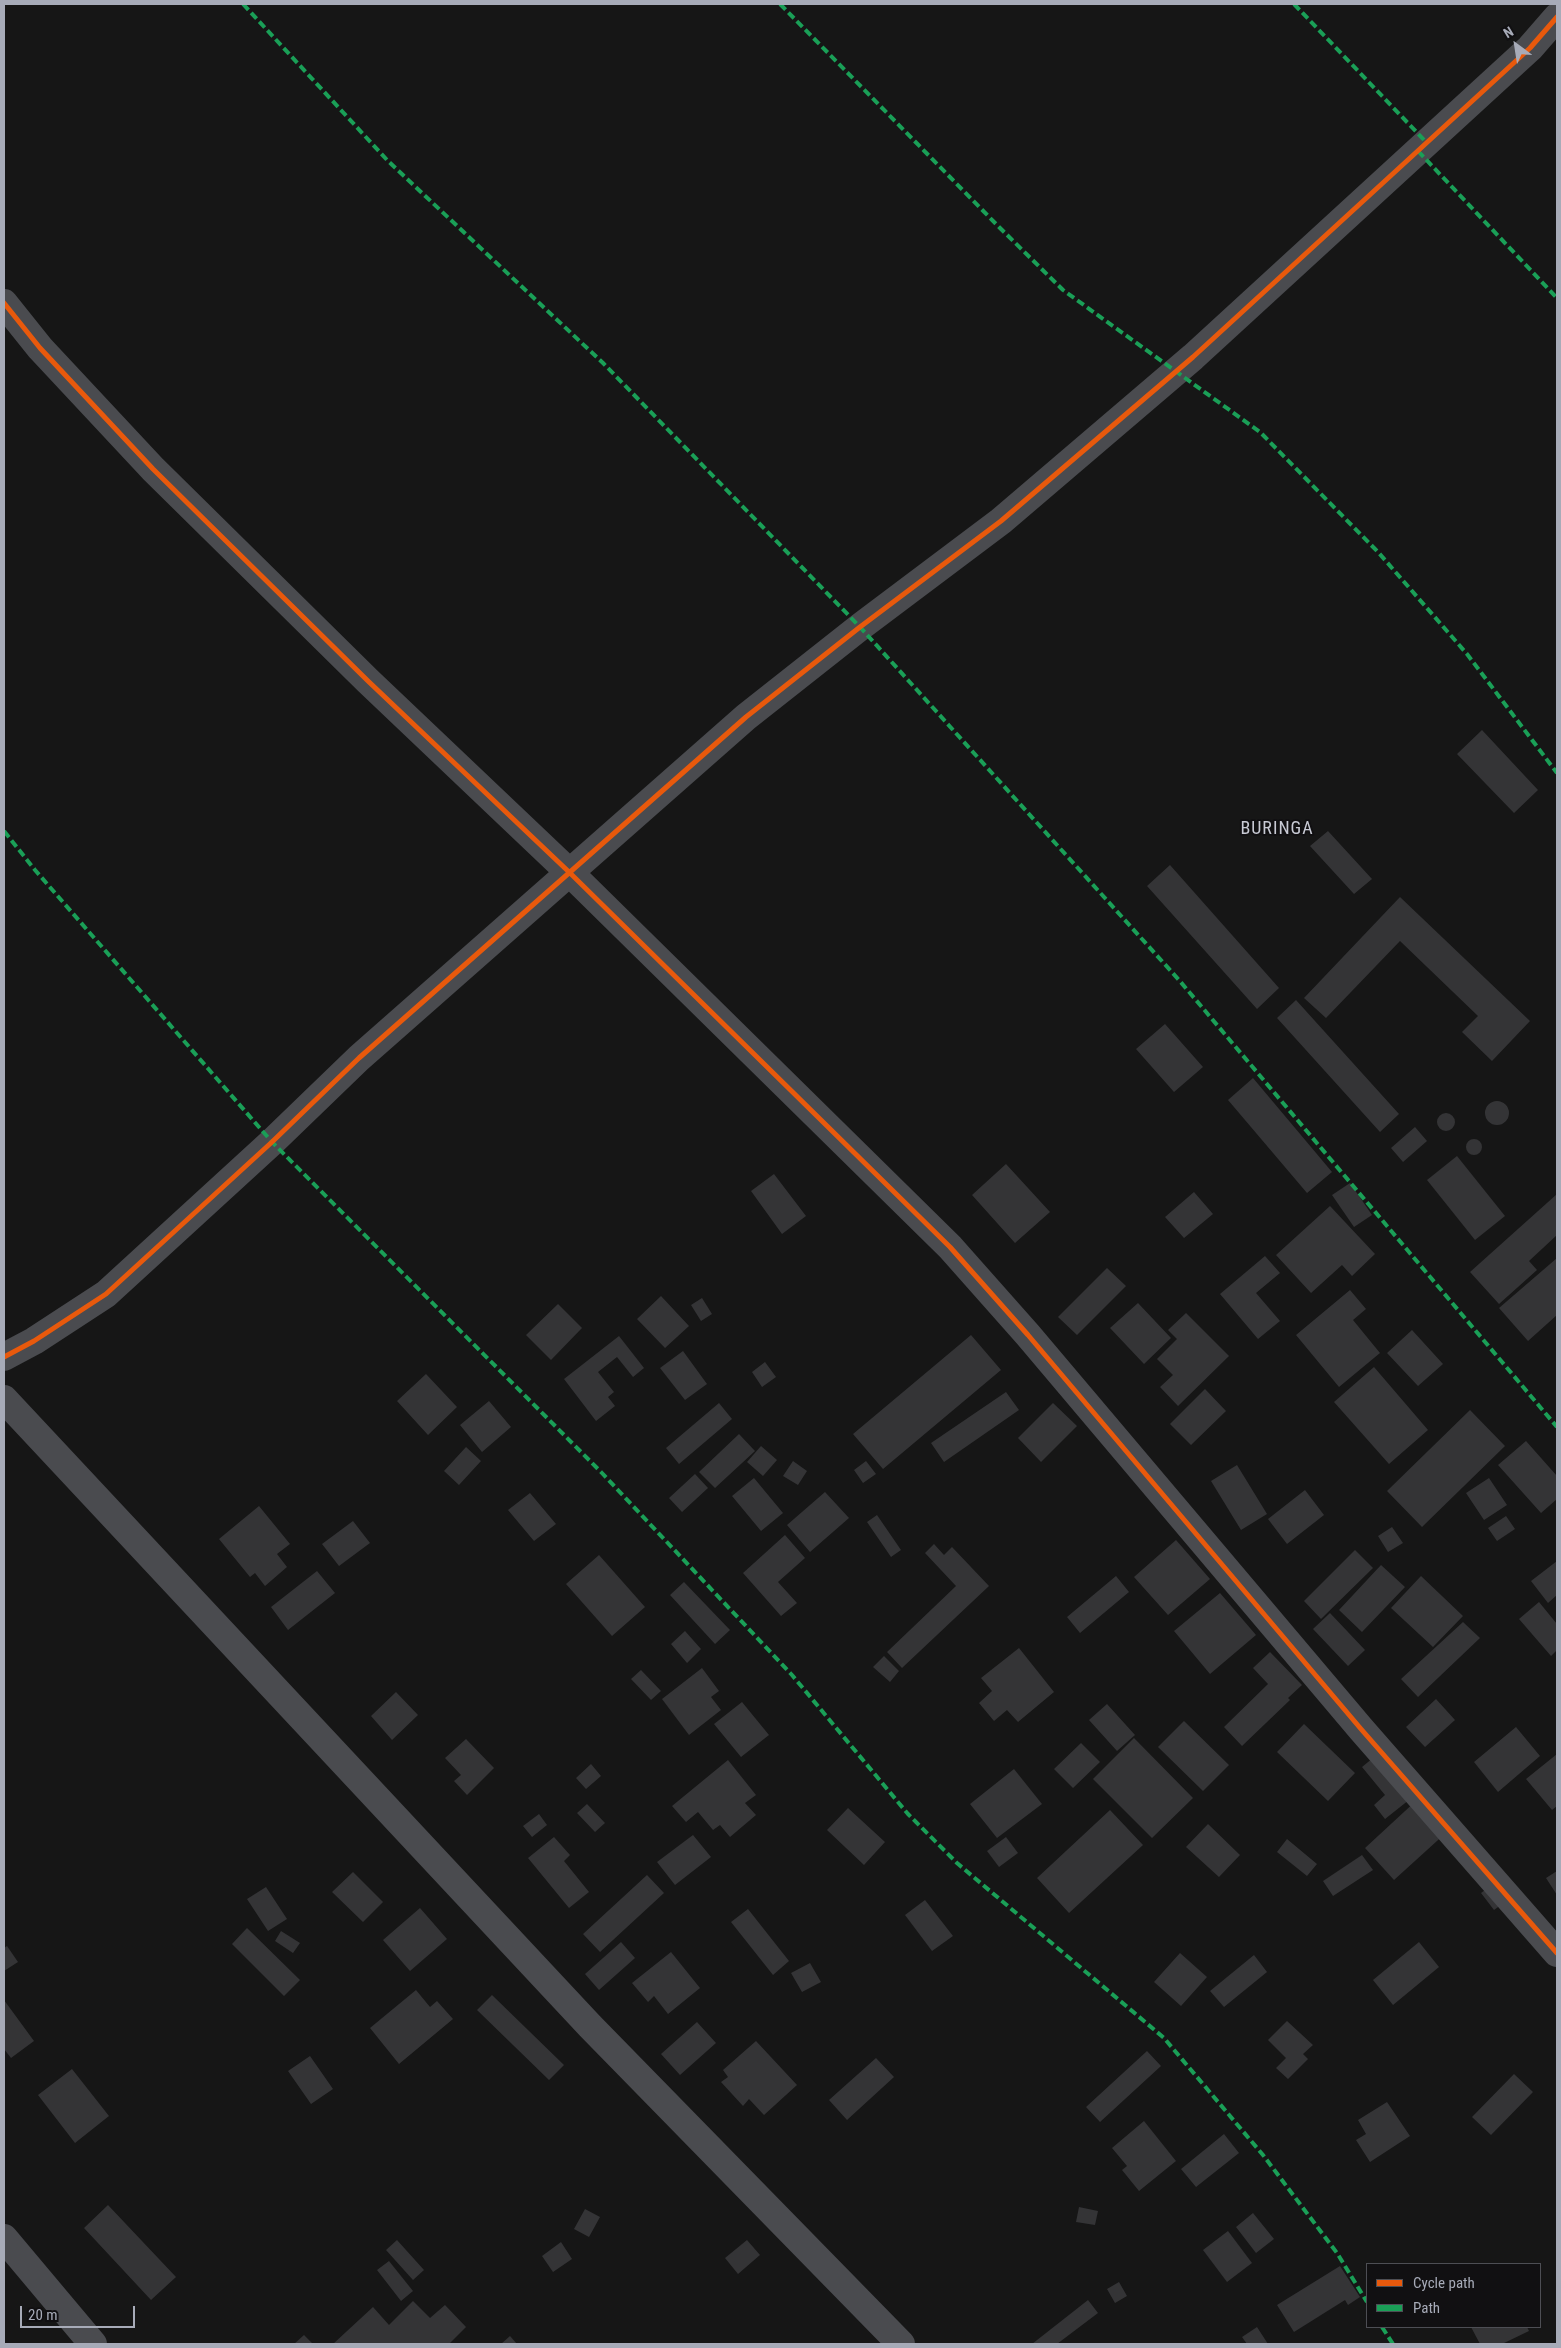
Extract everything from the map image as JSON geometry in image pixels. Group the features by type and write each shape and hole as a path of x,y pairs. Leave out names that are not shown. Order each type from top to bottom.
{"street":[{"path":"4,1357 34,1341 106,1294 272,1142 359,1058 746,717 860,627 1001,521 1193,357 1530,48 1557,17"},
{"path":"4,304 40,348 153,469 361,674 568,872 950,1247 1028,1335 1361,1729 1557,1953"},
{"path":"4,1399 590,2026 901,2344"},
{"path":"4,2238 92,2344"}],"building":[{"path":"1482,730 1538,790 1514,813 1457,754"},
{"path":"1328,831 1372,879 1354,894 1310,846"},
{"path":"1170,865 1279,988 1257,1009 1147,886"},
{"path":"1400,897 1530,1021 1492,1061 1462,1032 1478,1016 1400,941 1326,1018 1304,998"},
{"path":"1296,1000 1399,1114 1380,1132 1277,1018"},
{"path":"1165,1024 1203,1067 1174,1092 1136,1049"},
{"path":"1253,1078 1332,1172 1307,1193 1228,1100"},
{"path":"1497,1101 1502,1102 1508,1108 1508,1118 1502,1124 1497,1125 1492,1124 1486,1118 1485,1113 1486,1108 1492,1102"},
{"path":"1446,1113 1452,1116 1455,1122 1452,1128 1446,1131 1440,1128 1437,1122 1440,1116"},
{"path":"1415,1127 1427,1141 1403,1162 1391,1148"},
{"path":"1471,1139 1477,1139 1482,1144 1480,1153 1471,1155 1466,1150 1466,1144"},
{"path":"1457,1156 1505,1216 1475,1240 1427,1180"},
{"path":"1006,1164 1050,1212 1015,1243 972,1195"},
{"path":"774,1174 806,1216 782,1234 751,1191"},
{"path":"1350,1183 1372,1215 1354,1227 1332,1195"},
{"path":"1194,1192 1213,1214 1184,1238 1165,1217"},
{"path":"1557,1194 1557,1235 1529,1261 1537,1270 1499,1304 1470,1272"},
{"path":"1330,1206 1375,1254 1352,1276 1342,1265 1311,1293 1276,1255"},
{"path":"1265,1256 1280,1273 1256,1293 1280,1321 1258,1339 1220,1294"},
{"path":"1557,1258 1557,1315 1528,1341 1499,1308"},
{"path":"1107,1268 1126,1286 1077,1335 1058,1317"},
{"path":"1350,1290 1366,1309 1353,1320 1380,1353 1339,1387 1296,1335"},
{"path":"661,1296 689,1326 665,1348 637,1319"},
{"path":"702,1298 712,1314 701,1321 691,1305"},
{"path":"1138,1303 1171,1338 1144,1364 1110,1328"},
{"path":"558,1304 582,1328 551,1360 526,1335"},
{"path":"1186,1313 1229,1356 1178,1406 1160,1387 1173,1375 1157,1359 1177,1339 1168,1330"},
{"path":"1412,1330 1443,1364 1418,1386 1387,1353"},
{"path":"971,1335 1001,1370 883,1469 853,1434"},
{"path":"619,1336 644,1368 633,1377 617,1357 598,1372 614,1392 608,1397 615,1406 596,1421 564,1379"},
{"path":"683,1351 707,1384 685,1400 660,1368"},
{"path":"765,1362 776,1377 762,1387 752,1372"},
{"path":"1374,1367 1428,1430 1389,1464 1334,1402"},
{"path":"426,1374 457,1407 428,1435 397,1401"},
{"path":"1205,1389 1226,1411 1191,1445 1170,1424"},
{"path":"1006,1392 1019,1410 944,1462 931,1443"},
{"path":"489,1401 511,1427 482,1452 460,1425"},
{"path":"719,1403 732,1419 679,1464 666,1448"},
{"path":"1053,1403 1077,1426 1041,1462 1018,1438"},
{"path":"1470,1410 1505,1446 1422,1527 1387,1491"},
{"path":"739,1434 755,1451 715,1488 699,1472"},
{"path":"1526,1441 1557,1476 1557,1499 1541,1513 1498,1465"},
{"path":"761,1446 777,1460 763,1476 747,1462"},
{"path":"466,1447 481,1461 459,1485 444,1471"},
{"path":"793,1461 807,1471 798,1485 783,1476"},
{"path":"866,1461 876,1474 863,1483 854,1470"},
{"path":"1237,1465 1267,1514 1241,1530 1211,1481"},
{"path":"695,1474 708,1488 682,1512 669,1498"},
{"path":"754,1478 783,1513 761,1531 732,1496"},
{"path":"1489,1478 1507,1505 1484,1520 1466,1493"},
{"path":"1305,1490 1324,1515 1287,1544 1268,1519"},
{"path":"825,1492 849,1518 810,1552 787,1525"},
{"path":"530,1493 556,1524 534,1541 508,1510"},
{"path":"259,1506 290,1544 277,1554 287,1567 265,1586 255,1573 250,1577 219,1539"},
{"path":"877,1515 901,1550 891,1557 867,1522"},
{"path":"1506,1516 1515,1529 1497,1541 1488,1528"},
{"path":"353,1521 370,1543 339,1566 322,1544"},
{"path":"1392,1527 1403,1543 1388,1552 1378,1536"},
{"path":"785,1535 805,1558 778,1582 797,1603 781,1616 743,1573"},
{"path":"1176,1540 1210,1579 1168,1615 1134,1577"},
{"path":"934,1544 944,1555 952,1547 989,1586 902,1668 887,1652 956,1586 925,1553"},
{"path":"1355,1550 1373,1568 1321,1619 1304,1601"},
{"path":"599,1555 645,1607 612,1636 566,1584"},
{"path":"1557,1561 1557,1595 1548,1603 1531,1581"},
{"path":"1381,1565 1405,1587 1362,1632 1339,1610"},
{"path":"317,1571 335,1593 288,1630 271,1607"},
{"path":"1116,1576 1129,1592 1080,1633 1067,1617"},
{"path":"1421,1576 1463,1616 1433,1647 1391,1608"},
{"path":"684,1582 730,1630 715,1644 670,1595"},
{"path":"1220,1593 1256,1635 1210,1674 1174,1631"},
{"path":"1539,1602 1557,1624 1557,1650 1551,1656 1519,1619"},
{"path":"1330,1613 1365,1650 1348,1666 1313,1629"},
{"path":"1463,1622 1480,1638 1418,1697 1401,1679"},
{"path":"685,1631 701,1649 687,1663 671,1644"},
{"path":"1019,1648 1054,1692 1018,1722 1007,1710 994,1721 979,1703 992,1691 981,1678"},
{"path":"1270,1652 1302,1685 1288,1698 1290,1700 1242,1746 1224,1727 1268,1684 1253,1668"},
{"path":"884,1656 899,1671 890,1682 873,1667"},
{"path":"702,1668 719,1691 711,1697 721,1710 689,1735 662,1699"},
{"path":"641,1670 661,1691 651,1700 631,1679"},
{"path":"396,1692 418,1715 392,1740 371,1716"},
{"path":"1436,1699 1455,1720 1425,1747 1406,1727"},
{"path":"742,1702 769,1735 741,1757 714,1724"},
{"path":"1107,1704 1135,1735 1117,1751 1089,1720"},
{"path":"1184,1721 1229,1765 1203,1791 1158,1747"},
{"path":"1304,1724 1355,1773 1328,1801 1277,1752"},
{"path":"1516,1727 1540,1756 1498,1792 1474,1762"},
{"path":"1134,1738 1193,1798 1152,1838 1093,1779"},
{"path":"466,1739 494,1768 467,1795 454,1781 461,1775 445,1758"},
{"path":"1081,1743 1100,1762 1073,1788 1054,1769"},
{"path":"1379,1753 1414,1796 1385,1819 1374,1805 1385,1795 1362,1767"},
{"path":"1557,1754 1557,1806 1552,1810 1526,1779"},
{"path":"728,1760 756,1795 745,1803 756,1815 730,1837 720,1825 713,1830 698,1812 686,1822 672,1806"},
{"path":"591,1764 601,1776 586,1789 576,1778"},
{"path":"1014,1769 1042,1804 997,1838 970,1804"},
{"path":"1418,1799 1448,1831 1394,1880 1365,1848"},
{"path":"587,1804 605,1823 595,1832 577,1813"},
{"path":"848,1808 885,1842 864,1865 827,1830"},
{"path":"1110,1810 1143,1845 1069,1913 1037,1878"},
{"path":"539,1814 547,1825 532,1837 523,1826"},
{"path":"1208,1824 1240,1855 1219,1877 1186,1847"},
{"path":"693,1835 711,1857 675,1885 657,1862"},
{"path":"554,1837 570,1855 564,1861 589,1892 569,1908 528,1858"},
{"path":"1006,1837 1018,1853 999,1867 987,1851"},
{"path":"1287,1839 1317,1864 1307,1876 1277,1852"},
{"path":"1362,1855 1373,1870 1333,1896 1323,1881"},
{"path":"1557,1871 1557,1895 1546,1878"},
{"path":"353,1872 383,1902 363,1922 332,1892"},
{"path":"647,1875 664,1893 600,1952 583,1934"},
{"path":"1492,1885 1505,1902 1494,1910 1481,1893"},
{"path":"266,1887 287,1919 268,1931 247,1899"},
{"path":"925,1900 953,1936 932,1951 905,1915"},
{"path":"420,1908 447,1939 410,1971 383,1940"},
{"path":"748,1909 789,1961 773,1975 731,1922"},
{"path":"247,1928 300,1980 284,1996 232,1944"},
{"path":"281,1931 300,1943 293,1953 275,1941"},
{"path":"621,1942 635,1958 599,1990 585,1974"},
{"path":"1419,1942 1439,1967 1393,2005 1373,1980"},
{"path":"7,1946 18,1962 4,1971 4,1948"},
{"path":"671,1952 700,1988 668,2014 654,1996 648,2002 632,1983"},
{"path":"1180,1953 1207,1977 1181,2006 1154,1982"},
{"path":"1254,1955 1267,1972 1224,2007 1210,1991"},
{"path":"810,1963 821,1982 802,1992 791,1973"},
{"path":"416,1990 430,2007 437,2001 453,2019 399,2064 370,2028"},
{"path":"492,1995 564,2065 549,2080 477,2010"},
{"path":"4,2000 34,2041 11,2058 4,2049"},
{"path":"1287,2021 1313,2045 1303,2054 1308,2059 1288,2079 1276,2068 1286,2058 1268,2040"},
{"path":"697,2022 716,2043 680,2075 661,2054"},
{"path":"756,2041 797,2085 764,2115 749,2099 743,2106 721,2082 728,2077 723,2070"},
{"path":"1147,2051 1161,2066 1100,2122 1086,2107"},
{"path":"310,2056 333,2089 311,2104 288,2071"},
{"path":"876,2058 894,2077 847,2120 829,2100"},
{"path":"72,2069 109,2116 75,2143 38,2095"},
{"path":"1514,2074 1533,2092 1491,2135 1472,2117"},
{"path":"1387,2102 1410,2136 1370,2162 1356,2140 1366,2134 1358,2120"},
{"path":"1144,2121 1176,2161 1139,2191 1122,2170 1127,2166 1112,2148"},
{"path":"1224,2134 1239,2153 1196,2187 1181,2169"},
{"path":"108,2205 176,2277 151,2300 84,2228"},
{"path":"1079,2207 1098,2211 1095,2225 1076,2222"},
{"path":"585,2209 600,2217 589,2237 574,2229"},
{"path":"1253,2213 1274,2239 1256,2253 1236,2227"},
{"path":"1228,2231 1252,2263 1227,2282 1203,2250"},
{"path":"397,2240 424,2270 413,2280 386,2250"},
{"path":"747,2240 760,2255 738,2274 725,2258"},
{"path":"561,2242 572,2259 553,2272 542,2256"},
{"path":"389,2261 413,2291 401,2301 377,2270"},
{"path":"1340,2266 1360,2297 1348,2305 1345,2300 1294,2332 1277,2305"},
{"path":"1119,2282 1127,2296 1115,2303 1107,2289"},
{"path":"1088,2300 1098,2313 1057,2344 1032,2344"},
{"path":"413,2301 430,2318 445,2305 466,2327 449,2344 333,2344 373,2307 389,2325"},
{"path":"1257,2327 1268,2344 1247,2344 1242,2337"},
{"path":"1472,2328 1528,2328 1529,2331 1502,2344 1480,2344"},
{"path":"304,2335 313,2344 294,2344"},
{"path":"510,2336 517,2344 501,2344"}],"marked path":[{"path":"243,4 388,161 603,363 860,627 1179,980 1557,1427"},
{"path":"780,4 1063,290 1260,432 1378,552 1467,654 1557,773"},
{"path":"1294,4 1427,143"},
{"path":"1418,151 1557,298"},
{"path":"4,831 35,870 272,1142 601,1472 792,1675 908,1814 957,1863 1164,2038 1263,2155 1337,2253 1366,2300"},
{"path":"1383,2328 1393,2344"}],"cycle path":[{"path":"4,1357 34,1341 106,1294 272,1142 359,1058 746,717 860,627 1001,521 1193,357 1530,48 1557,17"},
{"path":"4,303 40,348 153,469 368,681 569,872 950,1247 1028,1335 1361,1729 1557,1953"}],"district":[{"name":"BURINGA","path":"1277,829"}]}
